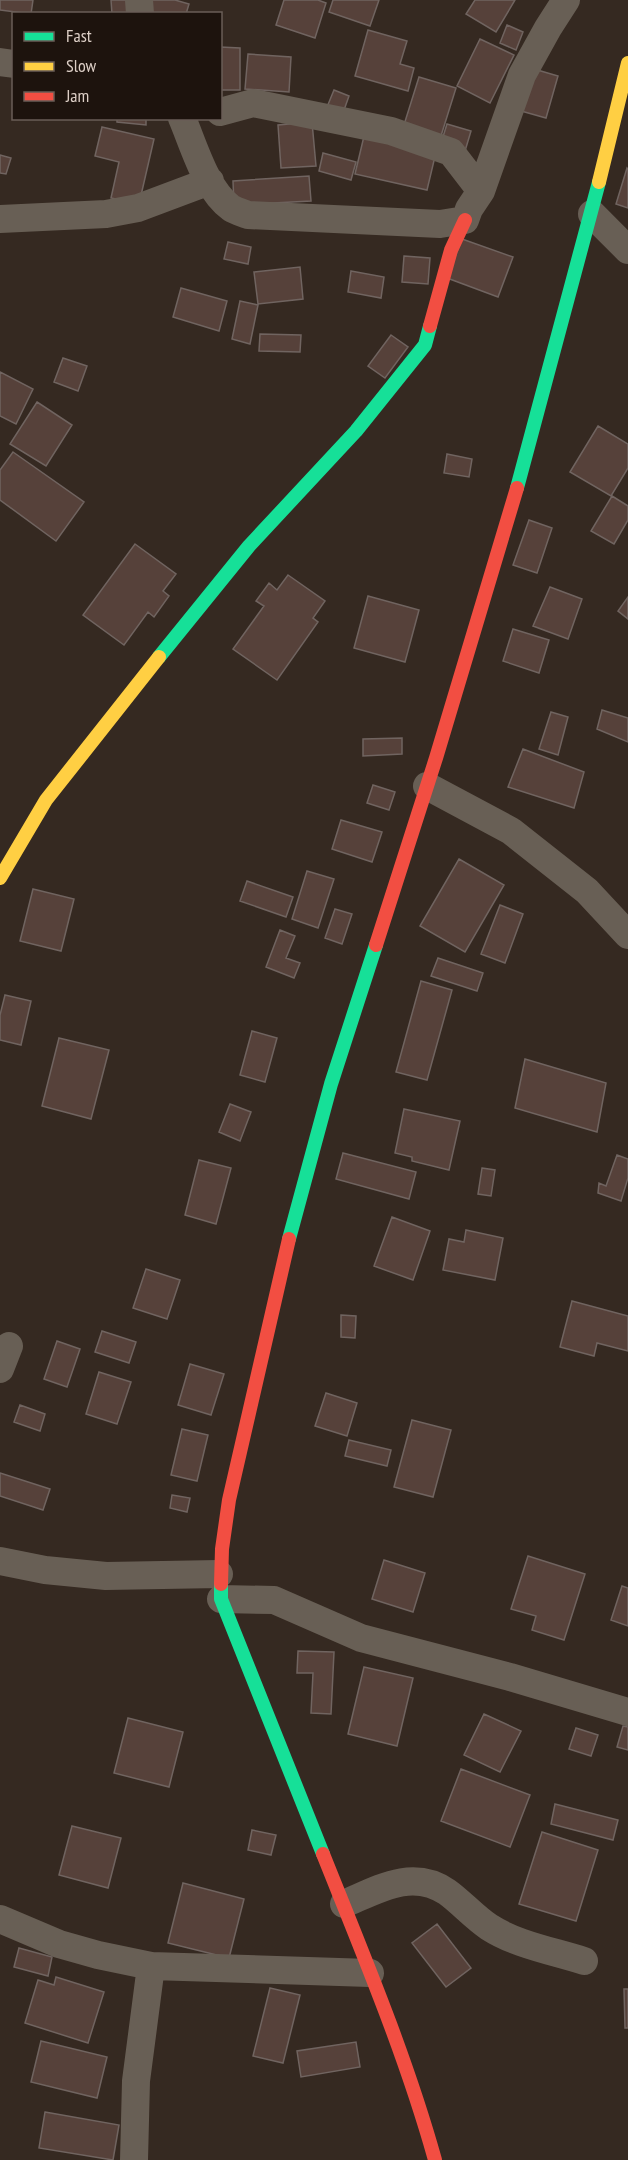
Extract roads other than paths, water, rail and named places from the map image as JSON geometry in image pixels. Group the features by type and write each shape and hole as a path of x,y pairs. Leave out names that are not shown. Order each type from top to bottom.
{"street":[{"path":"0,878 46,800 74,763 249,546 294,501 356,430 425,345 451,250 469,209 481,191 522,75 566,0"},
{"path":"435,2160 425,2124 344,1904 220,1587 230,1504 260,1361 291,1232 331,1085 428,786 492,576 592,214 628,63"},
{"path":"222,111 253,103 391,131 451,152 481,191"},
{"path":"188,120 210,181 218,195 232,209 248,215 440,224 465,220"},
{"path":"0,219 106,214 138,208 210,181"},
{"path":"592,214 628,250"},
{"path":"428,786 511,831 587,891 628,935"},
{"path":"0,1561 45,1570 220,1587 274,1600 361,1638 510,1677 628,1712"},
{"path":"344,1904 401,1881 420,1881 445,1890 489,1927 511,1938 584,1961"},
{"path":"0,1919 59,1944 151,1966 370,1974"},
{"path":"134,2160 136,2081 151,1966"}]}
